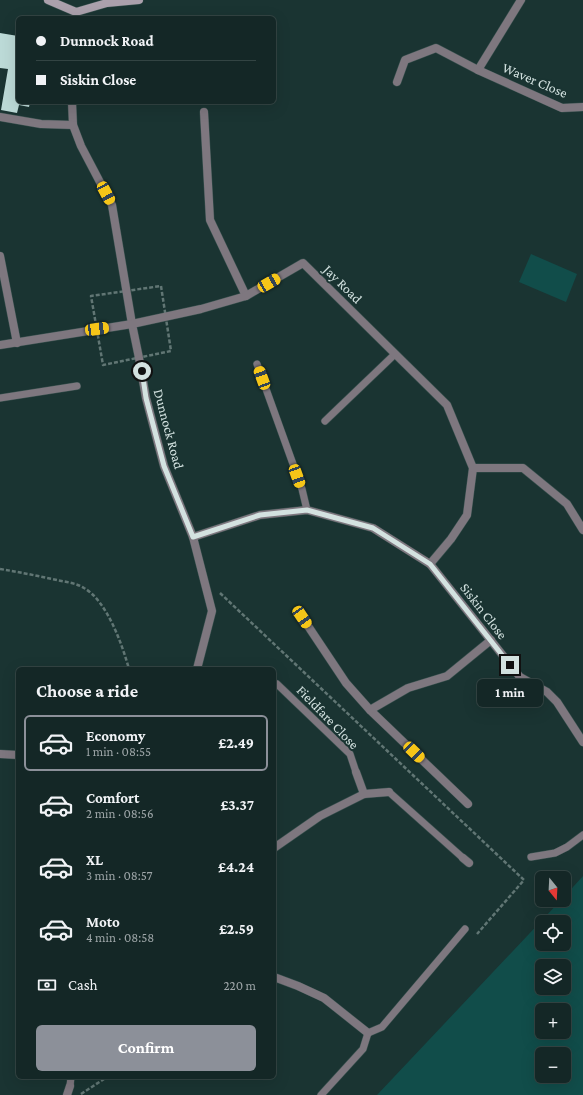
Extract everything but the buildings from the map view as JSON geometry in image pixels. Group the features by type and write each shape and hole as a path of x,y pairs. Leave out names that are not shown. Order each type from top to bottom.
{"street":[{"path":"48,0 76,15 107,3 139,0"},
{"name":"Waver Close","path":"478,70 521,0"},
{"name":"Waver Close","path":"396,82 405,60 436,48 478,70 562,108 583,108"},
{"name":"Dunnock Road","path":"72,104 73,125 81,146 112,205 146,398 164,466 193,537 206,584 212,611 198,667"},
{"path":"204,112 210,220 246,296"},
{"path":"0,117 41,124 73,125"},
{"path":"0,256 17,343"},
{"name":"Jay Road","path":"0,346 132,324 201,309 246,296 303,263 447,405 473,468"},
{"path":"430,564 452,539 467,515 473,468 523,468 567,504 583,530"},
{"name":"Siskin Close","path":"193,537 260,515 307,510 373,528 430,564 520,677 552,696 583,742"},
{"path":"302,617 346,683 370,710 468,804"},
{"path":"370,710 408,688 447,676 491,640"},
{"path":"0,754 16,755"},
{"name":"Fieldfare Close","path":"356,772 364,794"},
{"path":"276,847 320,816 364,794 389,792"},
{"path":"276,978 324,998 368,1032"},
{"path":"67,1095 70,1081"}],"lane":[{"path":"325,421 395,354"},
{"path":"258,364 302,490 307,510"},
{"path":"0,398 77,386"},
{"name":"Fieldfare Close","path":"277,684 350,754 356,772"},
{"path":"389,792 466,860"},
{"path":"531,857 555,853 567,847 583,835"},
{"path":"321,1095 363,1049 368,1032 382,1026 465,928"}],"path":[{"path":"0,569 75,584 94,595 103,608 118,637 126,655 129,667"},
{"path":"206,584 221,594 524,880 473,939"},
{"path":"80,1095 104,1079"}],"shaded area":[{"path":"531,254 577,274 566,302 519,282"},
{"path":"583,876 583,1095 377,1095 535,928 535,951 571,951 571,915 547,915 554,907 571,907 571,889"}],"route":[{"path":"142,371 146,398 164,466 193,537 260,515 307,510 373,528 430,564 510,665"}]}
